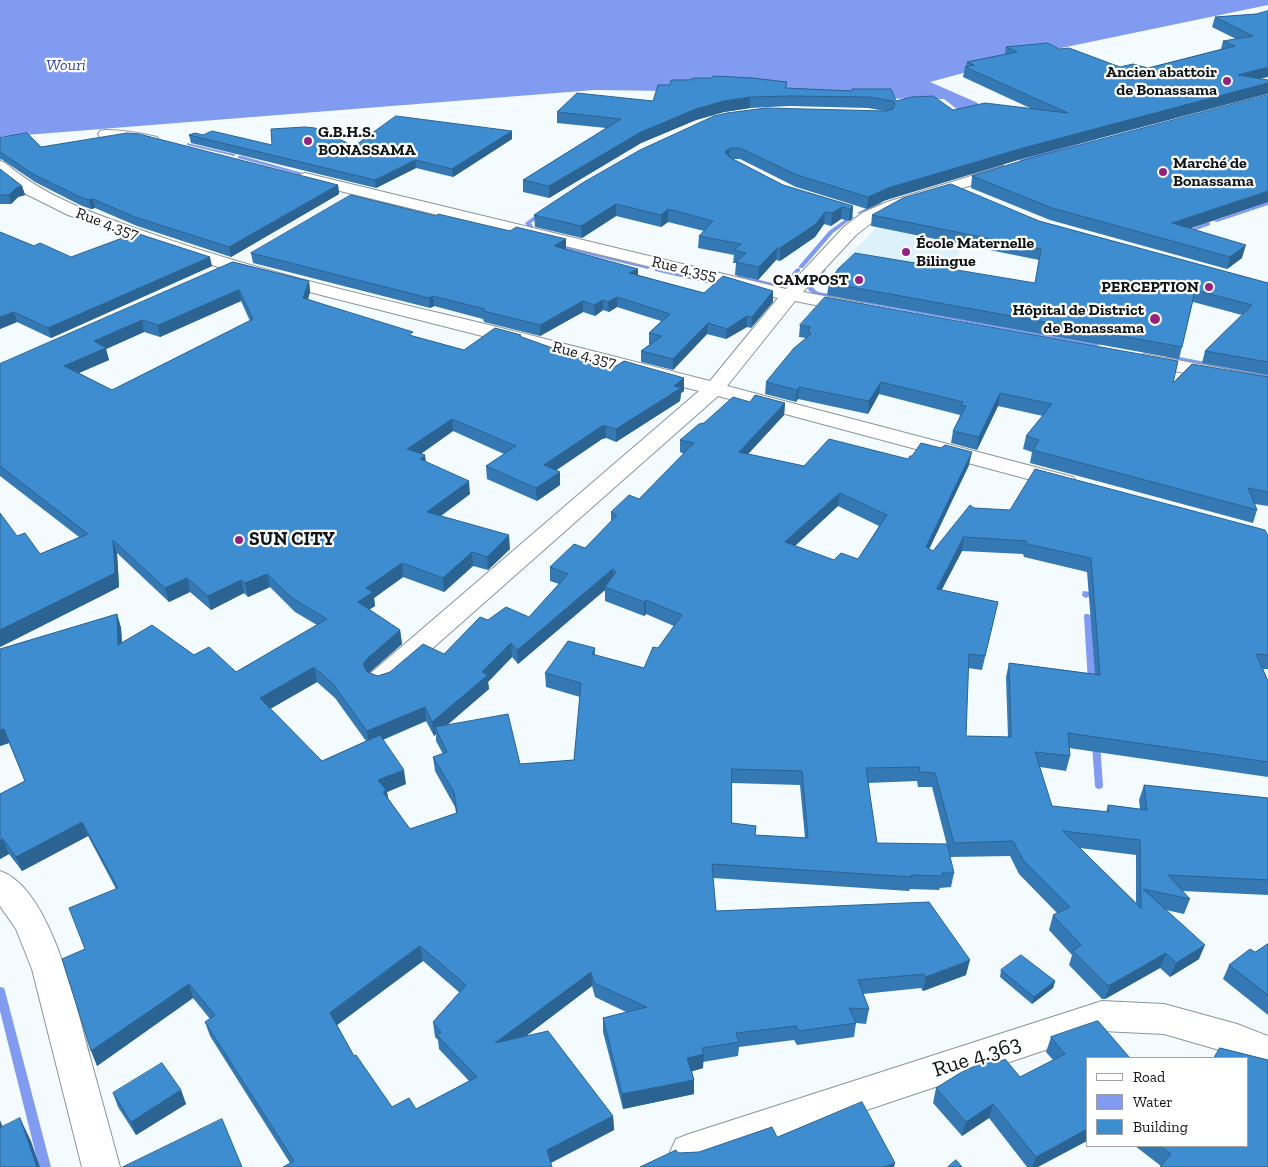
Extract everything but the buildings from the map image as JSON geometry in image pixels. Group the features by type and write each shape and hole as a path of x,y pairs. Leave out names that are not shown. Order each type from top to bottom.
{"street":[{"path":"105,134 141,137 169,144"},
{"name":"Rue 4.357","path":"0,166 32,193 62,207 180,251 241,261 1086,488"},
{"path":"381,678 714,389 790,295 850,232 868,218 893,205 1017,166"},
{"name":"Rue 4.355","path":"292,175 790,295 867,309"},
{"path":"950,187 975,198"},
{"path":"342,202 358,192"},
{"path":"851,212 868,218"},
{"path":"516,230 533,219"},
{"path":"210,276 241,261"},
{"path":"1128,357 1268,383"},
{"path":"0,884 20,907 31,925 49,969 100,1167"},
{"name":"Rue 4.363","path":"689,1152 1102,1016 1164,1019 1237,1040 1268,1052"}],"shaded area":[{"name":"École Maternelle Bilingue","path":"877,227 965,245 942,277 848,256"}],"water":[{"name":"Wouri","path":"0,0 1268,0 1268,5 1037,53 930,82 978,103 972,121 944,99 820,98 669,91 594,90 0,137"}],"waterway":[{"path":"1020,160 1095,139"},
{"path":"189,144 234,155"},
{"path":"240,157 311,176"},
{"path":"973,174 1002,165"},
{"path":"859,213 880,203"},
{"path":"1215,221 1268,203"},
{"path":"539,231 532,229 528,223 541,214"},
{"path":"801,267 831,232 852,217"},
{"path":"1189,231 1208,224"},
{"path":"558,246 648,267"},
{"path":"657,270 724,285"},
{"path":"738,277 782,287 798,270"},
{"path":"823,270 810,286 811,290 816,293 1097,344"},
{"path":"1169,357 1268,376"},
{"path":"1086,596 1086,593 1098,595"},
{"path":"1088,616 1092,682"},
{"path":"1096,744 1099,786"},
{"path":"0,991 45,1167"}],"place":[{"name":"Ancien abattoir de Bonassama","path":"1227,81"},
{"name":"G.B.H.S. BONASSAMA","path":"308,141"},
{"name":"Marché de Bonassama","path":"1163,172"},
{"name":"École Maternelle Bilingue","path":"906,252"},
{"name":"CAMPOST","path":"859,280"},
{"name":"PERCEPTION","path":"1209,287"},
{"name":"Hôpital de District de Bonassama","path":"1155,319"},
{"name":"SUN CITY","path":"239,540"}]}
